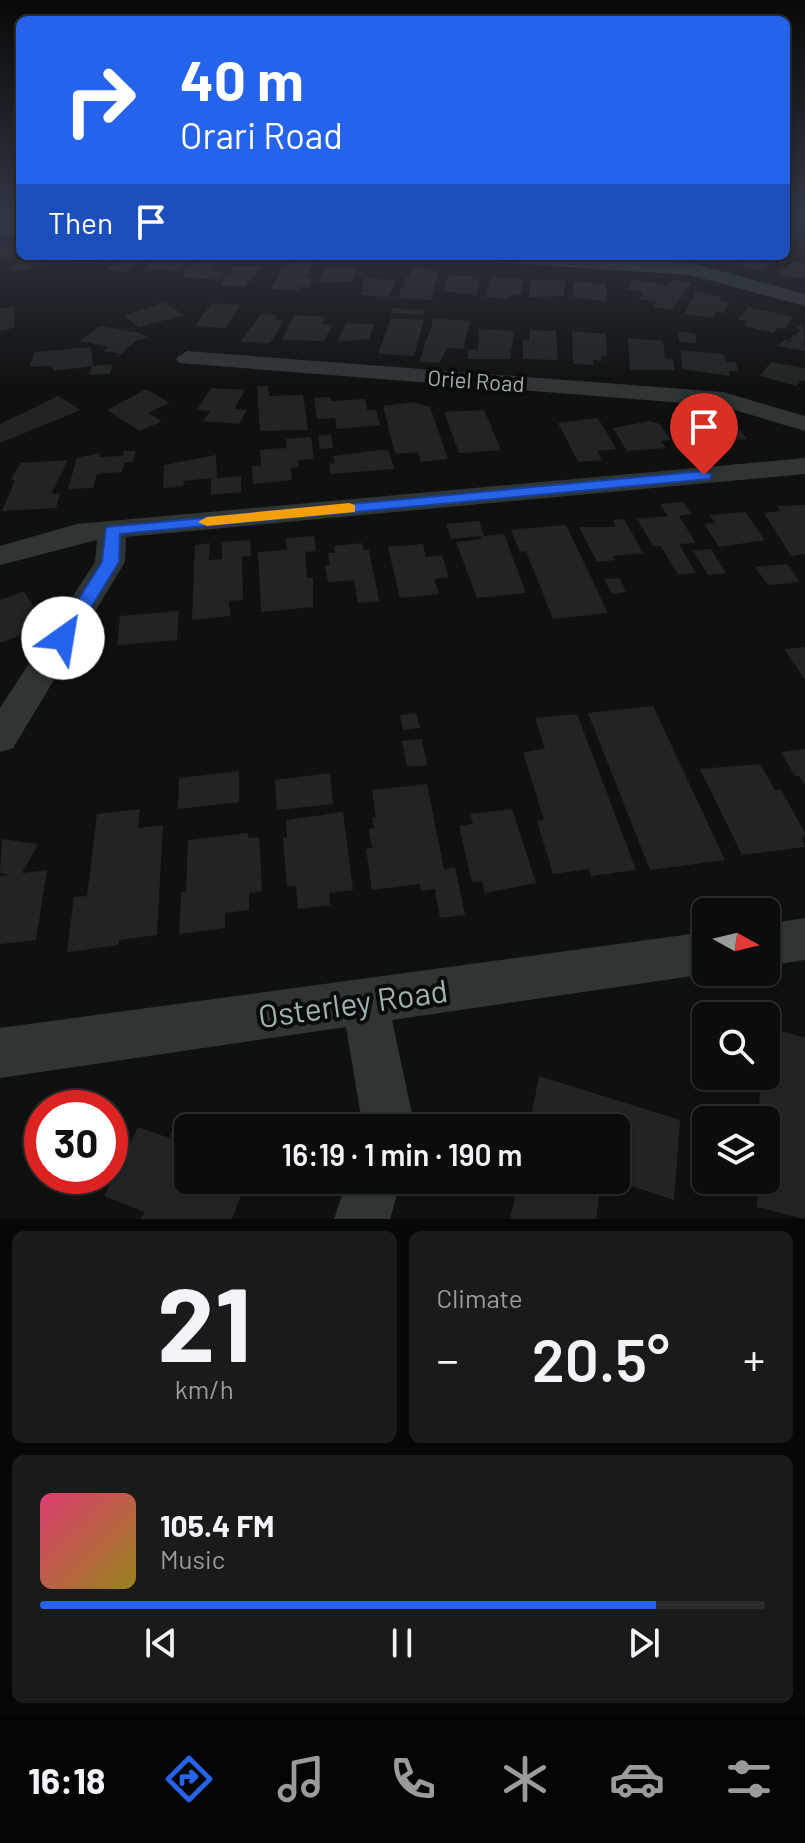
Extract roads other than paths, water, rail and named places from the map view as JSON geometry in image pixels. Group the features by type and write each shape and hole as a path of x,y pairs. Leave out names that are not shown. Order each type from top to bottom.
{"street":[{"path":"709,274 805,300"},
{"name":"Oriel Road","path":"187,358 723,399 805,424"},
{"path":"763,410 793,442 790,455 766,470"},
{"path":"0,556 77,533 805,466"},
{"path":"0,738 110,562 112,530"},
{"path":"780,943 805,939"},
{"name":"Osterley Road","path":"0,1053 692,955"},
{"path":"365,1002 386,1114"},
{"path":"362,1219 370,1194"}]}
